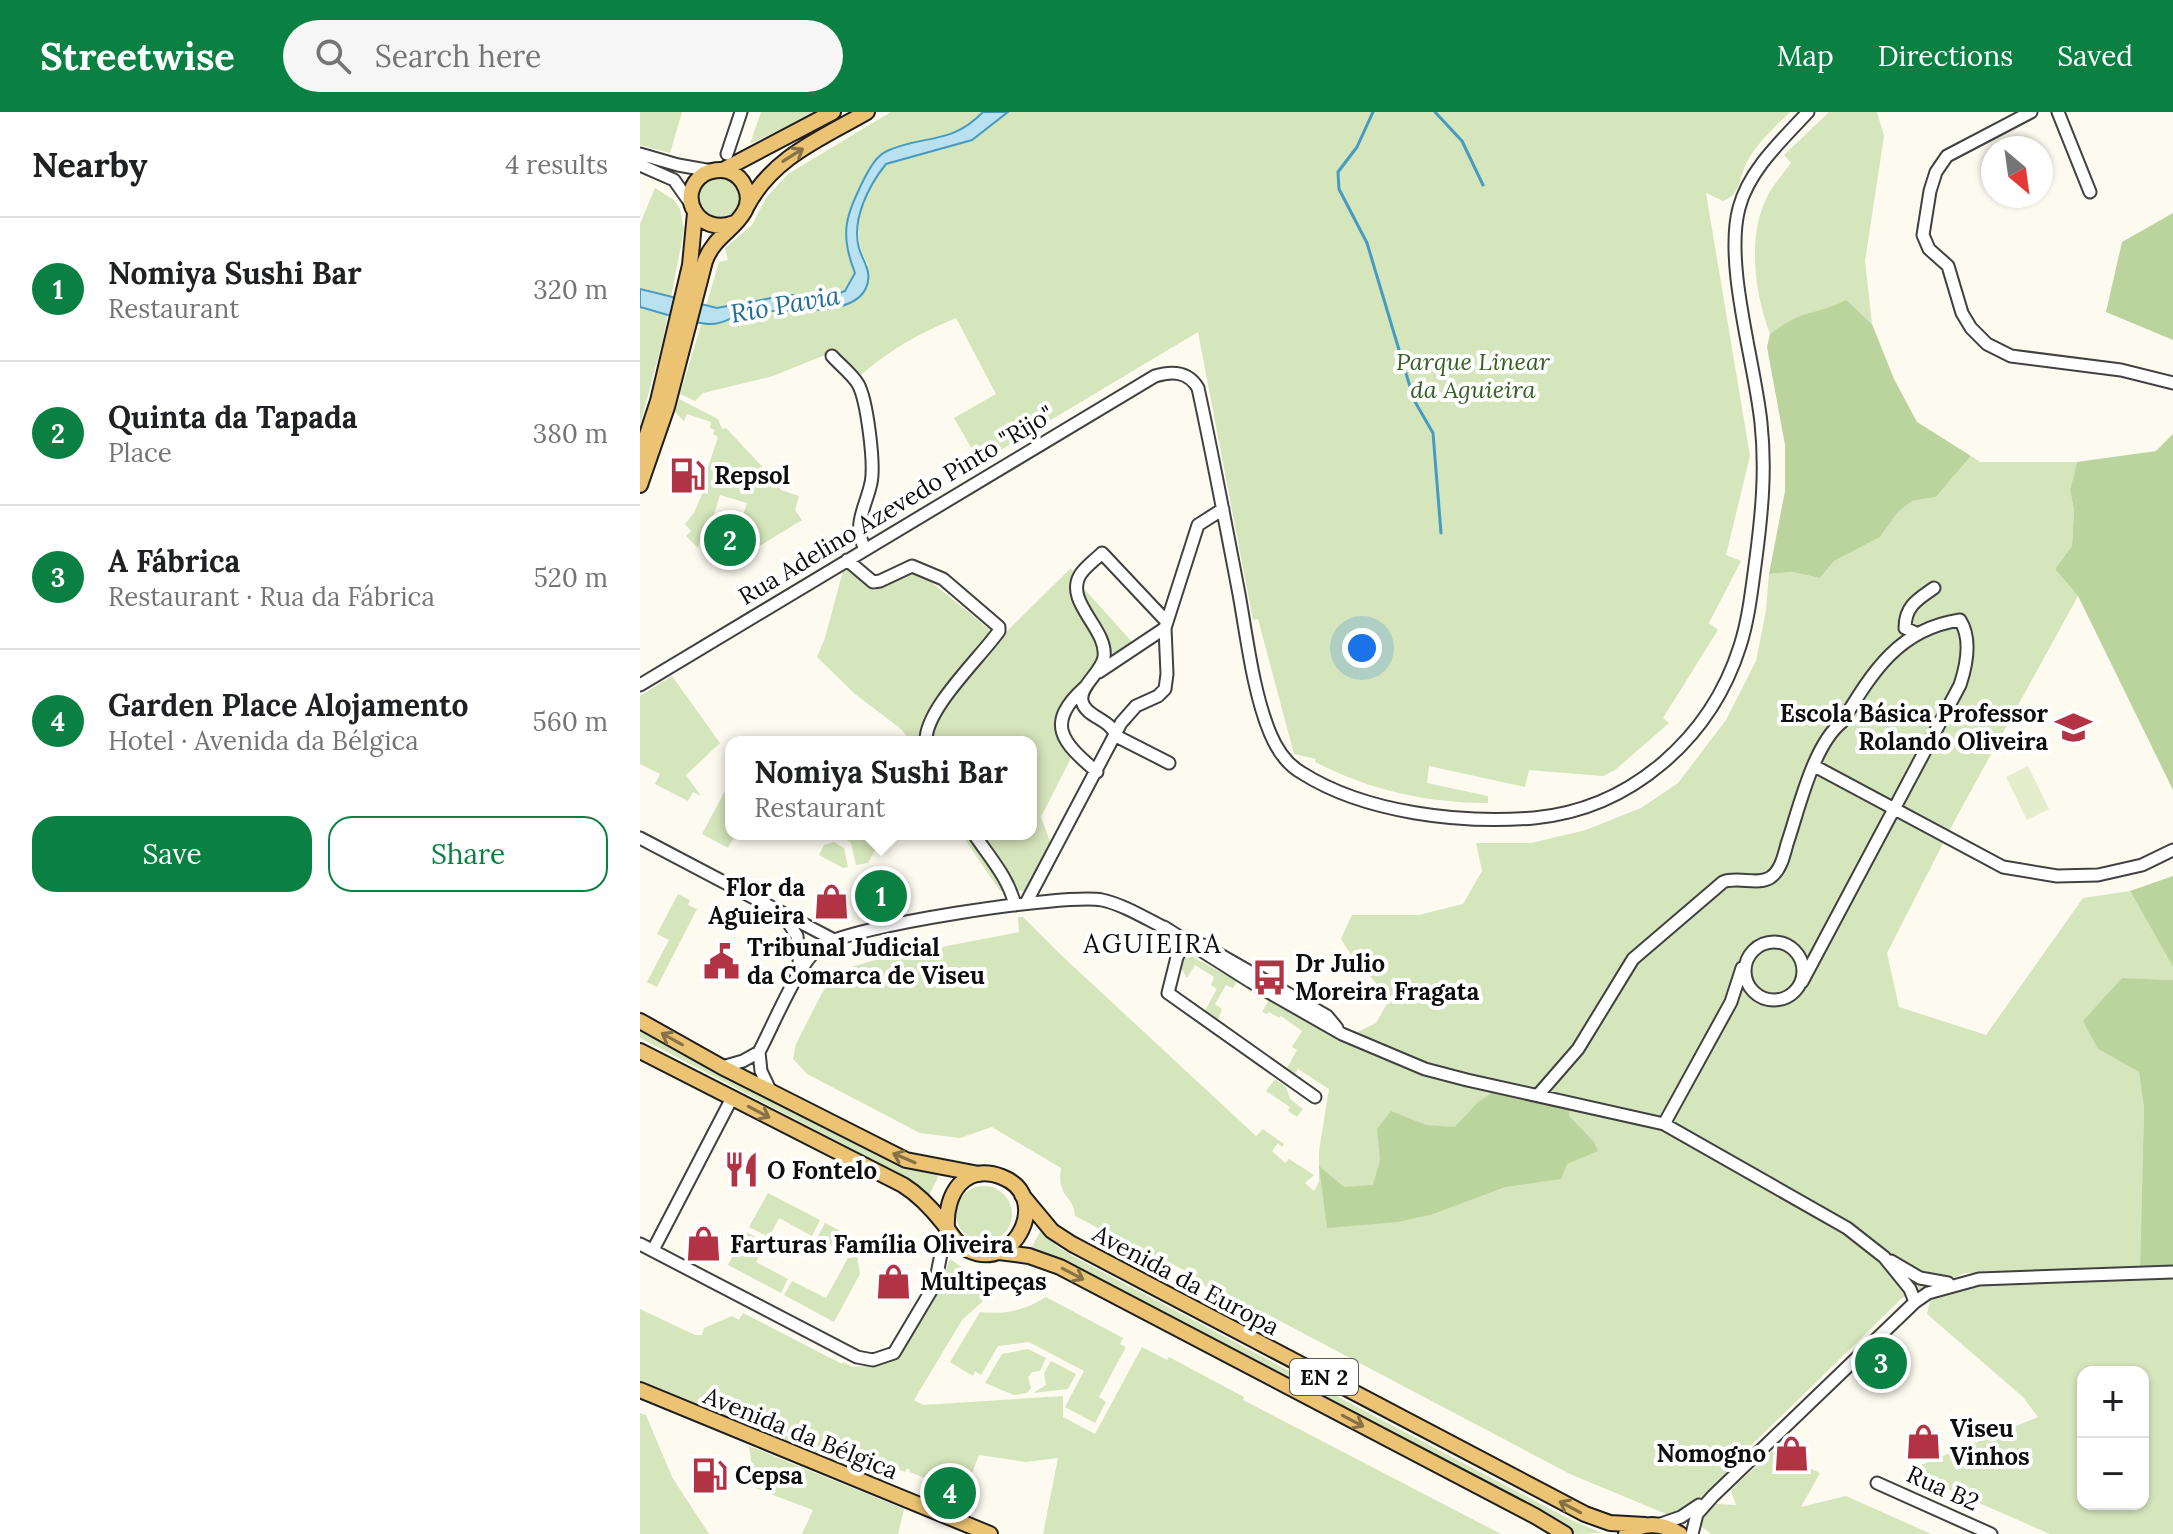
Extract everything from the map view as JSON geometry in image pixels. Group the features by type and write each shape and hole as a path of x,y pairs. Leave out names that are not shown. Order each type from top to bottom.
{"main road":[{"path":"640,485 667,407 696,267 693,187 698,179 833,112"},
{"path":"696,267 710,247 739,218 761,183 785,158 867,112"},
{"path":"693,209 708,225 726,226 739,218 748,201 744,184 739,177 717,170"},
{"path":"640,456 678,343"},
{"name":"EN 2","path":"640,1021 722,1067 906,1160 979,1174 990,1173 1009,1180 1022,1195"},
{"name":"EN 2","path":"640,1051 903,1185 930,1208 970,1251 985,1254 999,1252"},
{"path":"948,1230 947,1206 951,1195 968,1178 979,1174"},
{"path":"999,1252 1011,1246 1021,1235 1027,1209 1022,1195"},
{"name":"Avenida da Europa","path":"1022,1195 1052,1231 1072,1244 1585,1514 1610,1523 1651,1525"},
{"name":"Avenida da Europa","path":"999,1252 1029,1256 1060,1267 1565,1534"},
{"name":"Avenida da Bélgica","path":"640,1390 990,1534"},
{"path":"1535,1516 1543,1534"},
{"path":"1626,1534 1651,1525"},
{"name":"EN 2","path":"1651,1525 1680,1534"}],"street":[{"path":"727,154 741,112"},
{"path":"1020,904 1097,772 1121,723 1131,711 1165,689 1166,625 1198,525 1223,509 1266,723 1292,768 1317,783 1383,806 1433,815 1517,819 1562,814 1624,792 1648,776 1679,748 1712,708 1731,671 1741,642 1760,529 1764,463 1761,421 1739,289 1736,248 1738,211 1756,171 1808,112"},
{"path":"2031,112 1947,156 1936,172 1930,191 1923,235 1929,249 1948,266 1959,305 1971,328 1987,344 2011,356 2121,370 2173,383"},
{"path":"2058,112 2090,192"},
{"path":"640,154 678,165 717,170"},
{"path":"640,165 674,180 693,209"},
{"path":"832,356 858,384 870,435 872,480 858,522 865,549"},
{"name":"Rua Adelino Azevedo Pinto \"Rijo\"","path":"640,685 1155,376 1168,372 1188,377 1198,388 1223,509"},
{"path":"1099,672 1104,657 1103,643 1081,605 1077,581 1102,553 1166,625"},
{"path":"847,560 873,582 912,566 943,579 999,627 989,645 941,704 926,729 926,736"},
{"path":"1918,634 1905,628 1906,616 1914,602 1934,588"},
{"path":"1538,1095 1578,1049 1640,951 1723,882 1732,879 1767,880 1774,876 1814,766 1832,730 1842,722 1891,652 1940,623 1960,620 1965,629 1966,660 1960,685 1802,982 1788,997 1776,1000 1754,991 1744,976 1743,968"},
{"path":"1097,772 1070,748 1061,730 1066,707 1099,672 1166,625"},
{"path":"1088,684 1083,693 1084,705 1113,728 1116,736 1169,763"},
{"path":"1818,768 2003,867 2036,874 2076,876 2124,870 2173,850"},
{"path":"640,838 834,940"},
{"path":"978,840 1005,876 1020,904"},
{"path":"770,1090 761,1071 759,1052 800,973 817,948 834,940 894,925 1020,904 1104,900 1207,947 1327,1016 1342,1034"},
{"path":"782,912 797,936 817,948"},
{"path":"1164,927 1342,1034 1425,1069 1664,1124 1847,1228 1884,1257 1920,1278 1937,1283 1960,1283 2000,1278 2173,1272"},
{"path":"797,936 800,973"},
{"path":"1664,1124 1731,1002 1745,959 1758,945 1776,941 1793,950 1803,964 1802,982"},
{"path":"1186,942 1177,957 1168,993 1315,1097"},
{"path":"1793,950 1819,947"},
{"path":"1731,1002 1742,994 1754,991"},
{"path":"722,1067 759,1052"},
{"path":"653,1250 732,1098"},
{"path":"640,1244 857,1357 873,1360 894,1353 935,1284 948,1230"},
{"path":"1884,1257 1910,1289 1915,1302"},
{"path":"1692,1534 1697,1514 1713,1496 1915,1302 1928,1293 1960,1283"},
{"name":"Rua B2","path":"1877,1483 1991,1534"},
{"path":"1651,1525 1687,1513 1713,1496"}],"green space":[{"path":"640,112 682,112 670,153 640,145"},
{"path":"761,112 817,112 750,144"},
{"path":"891,112 983,112 952,135 891,149 871,167 849,256 855,273 845,291 832,296 788,295 717,308 706,306 719,262 728,260 725,248 752,225 766,198 788,174"},
{"name":"Parque Linear da Aguieira","path":"1008,112 1790,112 1752,153 1734,194 1723,201 1706,193 1750,456 1726,555 1741,561 1709,623 1718,630 1663,718 1669,723 1615,770 1603,776 1529,770 1525,787 1429,766 1427,783 1488,796 1488,803 1443,801 1399,793 1336,772 1315,762 1316,759 1294,754 1258,619 1253,620 1198,332 999,451 985,451 976,456 954,418 996,394 956,318 906,343 861,375 835,351 773,376 703,393 695,401 680,394 702,322 719,322 745,313 767,310 835,309 868,265 859,239 860,213 870,187 886,164 972,140"},
{"path":"1829,112 1877,112 1884,136 1865,261 1872,324 1846,301 1828,310 1804,315 1770,334 1760,301 1755,266 1760,215 1768,194 1791,163 1784,155"},
{"path":"719,176 734,183 741,198 734,213 719,220 704,213 697,198 704,183"},
{"path":"655,188 674,200 680,209 684,230 663,339 640,425 640,224"},
{"path":"2173,213 2173,340 2106,312 2122,242"},
{"path":"1846,300 1872,324 1894,379 1917,422 1971,456 1936,497 1912,501 1898,512 1880,537 1834,561 1820,578 1792,572 1769,574 1785,491 1785,445 1767,347 1770,334 1799,317"},
{"path":"679,399 718,419 722,429 726,428 781,490 799,496 795,510 802,520 748,553 737,534 747,503 720,495 711,524 705,523 698,548 686,536 691,531 685,524 694,513 706,485 703,483 718,437 713,434 715,430 710,428 711,422 687,414 684,421 675,412"},
{"path":"2173,434 2173,790 2078,596 2055,569 2072,546 2074,510 2070,490 2077,462 2156,451"},
{"path":"1971,456 1980,462 2077,462 2070,490 2074,510 2072,546 2055,569 2078,596 1956,818 1887,953 1899,1007 1986,1035 2083,898 2130,891 2173,967 2173,980 2122,978 2098,1049 2139,1072 2144,1109 2140,1267 1965,1273 1902,1298 1690,1508 1671,1516 1570,1474 1263,1312 1259,1314 1192,1279 1193,1275 1159,1257 1157,1259 1075,1216 1061,1185 1061,1168 992,1127 960,1138 920,1133 807,1074 793,1059 796,1044 822,993 838,971 875,960 1019,932 1018,917 1023,917 1256,1136 1263,1129 1284,1144 1282,1147 1278,1143 1272,1151 1285,1163 1289,1159 1314,1175 1305,1183 1314,1191 1319,1182 1319,1151 1329,1089 1298,1069 1294,1075 1286,1070 1297,1050 1292,1047 1302,1031 1281,1016 1262,1012 1269,1000 1339,1041 1376,1023 1389,1000 1341,939 1352,915 1419,915 1463,904 1482,871 1476,843 1531,843 1586,830 1641,808 1678,783 1726,720 1756,661 1766,611 1769,574 1792,572 1820,578 1834,561 1880,537 1898,512 1912,501 1936,497"},
{"path":"844,567 874,591 914,568 1000,638 1071,568 1077,581 1133,643 1114,658 1061,718 1074,752 1041,817 1050,842 1026,891 1000,891 965,840 1037,840 1037,736 907,736 855,694 817,657"},
{"path":"672,676 720,743 686,775 701,796 693,792 688,801 655,784 660,774 640,764 640,696"},
{"path":"2028,766 2049,809 2027,820 2006,777"},
{"path":"725,791 725,840 733,840 728,848 702,834"},
{"path":"847,840 880,840 868,863 856,865 851,843"},
{"path":"834,842 844,848 848,867 843,868 819,855 824,845"},
{"path":"2173,876 2173,967 2130,891"},
{"path":"678,894 690,900 688,905 697,909 657,987 647,982 669,940 657,934"},
{"path":"1191,956 1237,981 1233,988 1226,985 1215,1004 1222,1009 1217,1022 1204,1012 1217,989 1211,985 1214,977 1195,965 1187,978 1181,968 1184,959"},
{"path":"2122,978 2173,980 2173,1266 2140,1267 2144,1109 2139,1072 2098,1049 2083,1021"},
{"path":"640,1030 887,1157 918,1171 936,1174 938,1177 930,1194 883,1165 640,1038"},
{"path":"1275,1079 1286,1087 1290,1099 1303,1109 1297,1117 1288,1111 1290,1107 1266,1091"},
{"path":"1492,1093 1569,1102 1569,1116 1594,1142 1598,1151 1567,1164 1561,1179 1505,1187 1433,1214 1398,1222 1327,1228 1319,1166 1344,1187 1373,1185 1380,1160 1377,1129 1391,1111 1426,1125 1455,1127 1478,1102"},
{"path":"984,1186 1003,1195 1012,1214 1003,1233 984,1242 965,1233 956,1214 965,1195"},
{"path":"768,1193 820,1220 812,1236 779,1218 769,1237 749,1227"},
{"path":"825,1223 852,1237 854,1248 843,1252 817,1238"},
{"path":"1041,1230 1059,1248 1078,1259 1569,1519 1602,1533 1576,1534 1030,1250"},
{"path":"746,1232 766,1242 756,1262 788,1279 781,1293 728,1265"},
{"path":"857,1257 860,1274 834,1322 784,1295 792,1281 826,1298 848,1258"},
{"path":"950,1259 963,1268 963,1273 956,1277 967,1285 974,1283 983,1301 962,1320 914,1400 923,1405 1063,1396 1063,1417 1095,1434 1142,1347 1167,1360 1169,1357 1244,1397 1243,1400 1501,1534 1043,1534 1058,1458 1026,1462 979,1455 957,1512 931,1500 932,1481 907,1468 905,1472 888,1465 882,1481 640,1383 640,1309 695,1335 702,1335 704,1328 732,1316 739,1320 743,1313 852,1367 879,1365 897,1358 939,1290"},
{"path":"2173,1277 2173,1534 2050,1534 1906,1471 2038,1417 2023,1397 1927,1314 1930,1300 1981,1283"},
{"path":"1046,1297 1123,1338 1120,1344 1126,1347 1099,1397 1106,1402 1095,1423 1065,1407 1084,1371 1029,1342 998,1346 981,1375 975,1371 973,1376 950,1362 980,1312 1014,1310"},
{"path":"1028,1349 1046,1358 1040,1371 1032,1372 1028,1377 1031,1388 1027,1393 1014,1395 985,1383 1002,1354"},
{"path":"1051,1361 1076,1374 1068,1389 1033,1393 1046,1385 1044,1373"},
{"path":"640,1413 646,1415 672,1477 709,1534 640,1534"},
{"path":"749,1446 904,1509 898,1534 802,1534 813,1510 755,1488"},
{"path":"1772,1451 1820,1473 1801,1507 1846,1496 1931,1534 1711,1534 1697,1523 1716,1504 1736,1505 1731,1490"}],"water":[{"name":"Rio Pavia","path":"983,112 1008,112 972,140 886,164 880,172 863,203 857,226 859,248 868,277 866,288 858,298 830,309 759,311 711,324 640,307 640,289 717,308 788,295 832,296 845,291 855,273 847,247 849,214 874,163 883,153 900,146 959,130"}],"waterway":[{"path":"1373,112 1357,147 1338,172 1339,189 1367,243 1414,400 1433,433 1441,533"},
{"path":"1435,112 1462,141 1483,185"}],"place":[{"name":"Repsol","path":"688,475"},
{"name":"Quinta da Tapada","path":"730,540"},
{"name":"Escola Básica Professor Rolando Oliveira","path":"2074,727"},
{"name":"Nomiya Sushi Bar","path":"881,896"},
{"name":"Flor da Aguieira","path":"831,901"},
{"name":"Tribunal Judicial da Comarca de Viseu","path":"721,961"},
{"name":"Dr Julio Moreira Fragata","path":"1269,977"},
{"name":"O Fontelo","path":"741,1170"},
{"name":"Farturas Família Oliveira","path":"704,1244"},
{"name":"Multipeças","path":"894,1281"},
{"name":"A Fábrica","path":"1881,1363"},
{"name":"Viseu Vinhos","path":"1924,1442"},
{"name":"Nomogno","path":"1792,1453"},
{"name":"Cepsa","path":"709,1475"},
{"name":"Garden Place Alojamento","path":"950,1493"}],"district":[{"name":"AGUIEIRA","path":"1153,943"}]}
